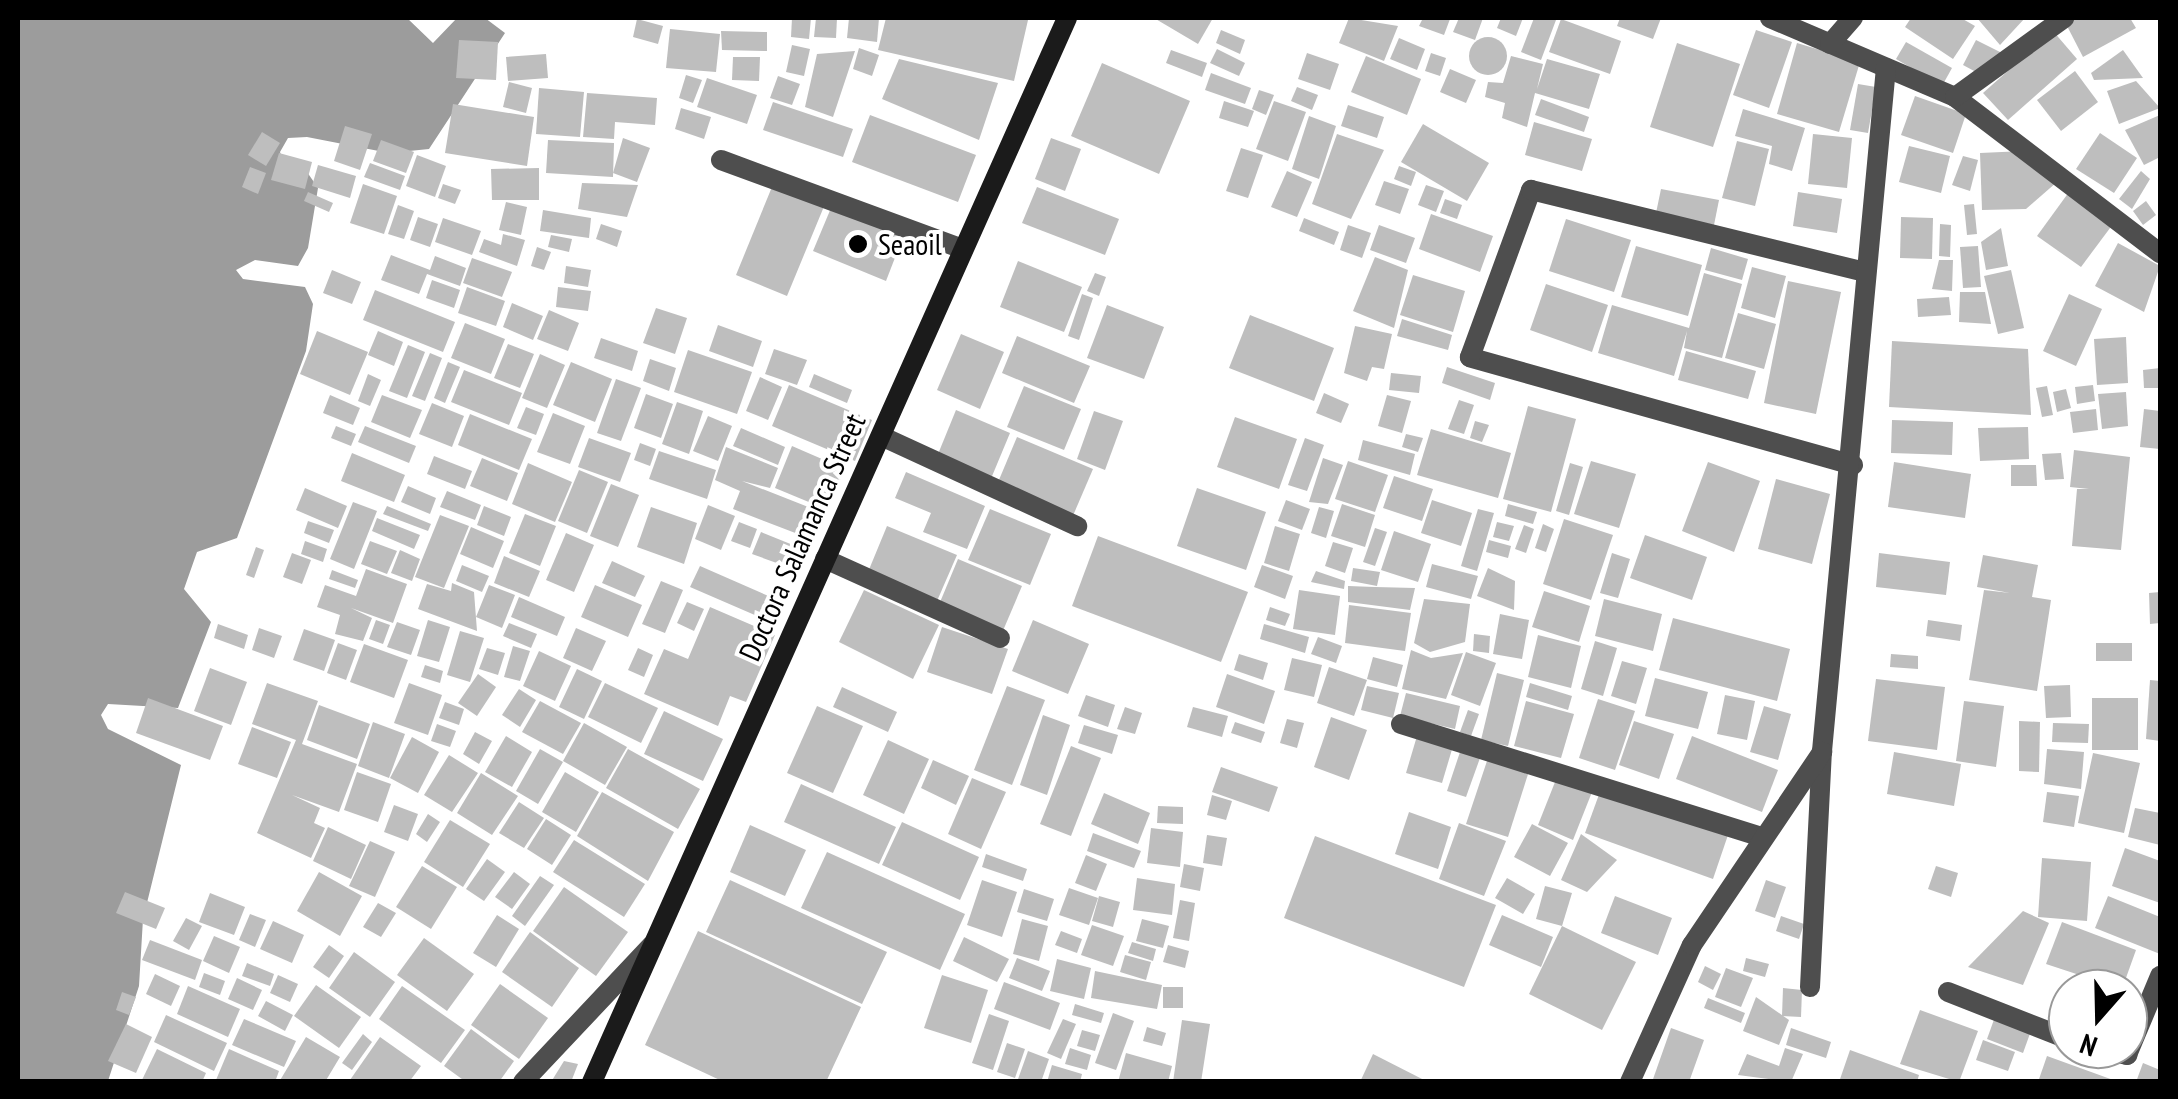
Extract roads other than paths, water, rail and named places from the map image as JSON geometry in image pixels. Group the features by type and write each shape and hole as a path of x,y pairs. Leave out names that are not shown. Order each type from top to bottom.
{"main road":[{"name":"Doctora Salamanca Street","path":"592,1082 1067,18"}],"street":[{"path":"1770,18 1956,97 2160,252"},
{"path":"1830,44 1853,18"},
{"path":"1956,97 2064,18"},
{"path":"1810,988 1822,751 1853,464 1864,272 1886,68"},
{"path":"721,160 963,249"},
{"path":"1853,464 1470,357 1531,190 1864,272"},
{"path":"880,436 1077,526"},
{"path":"825,559 1000,638"},
{"path":"1401,724 1762,837"},
{"path":"1630,1082 1692,945 1822,751"},
{"path":"523,1082 658,939"},
{"path":"2148,1005 2160,976"},
{"path":"1948,992 2048,1031"}],"place":[{"name":"Seaoil","path":"858,244"}]}
